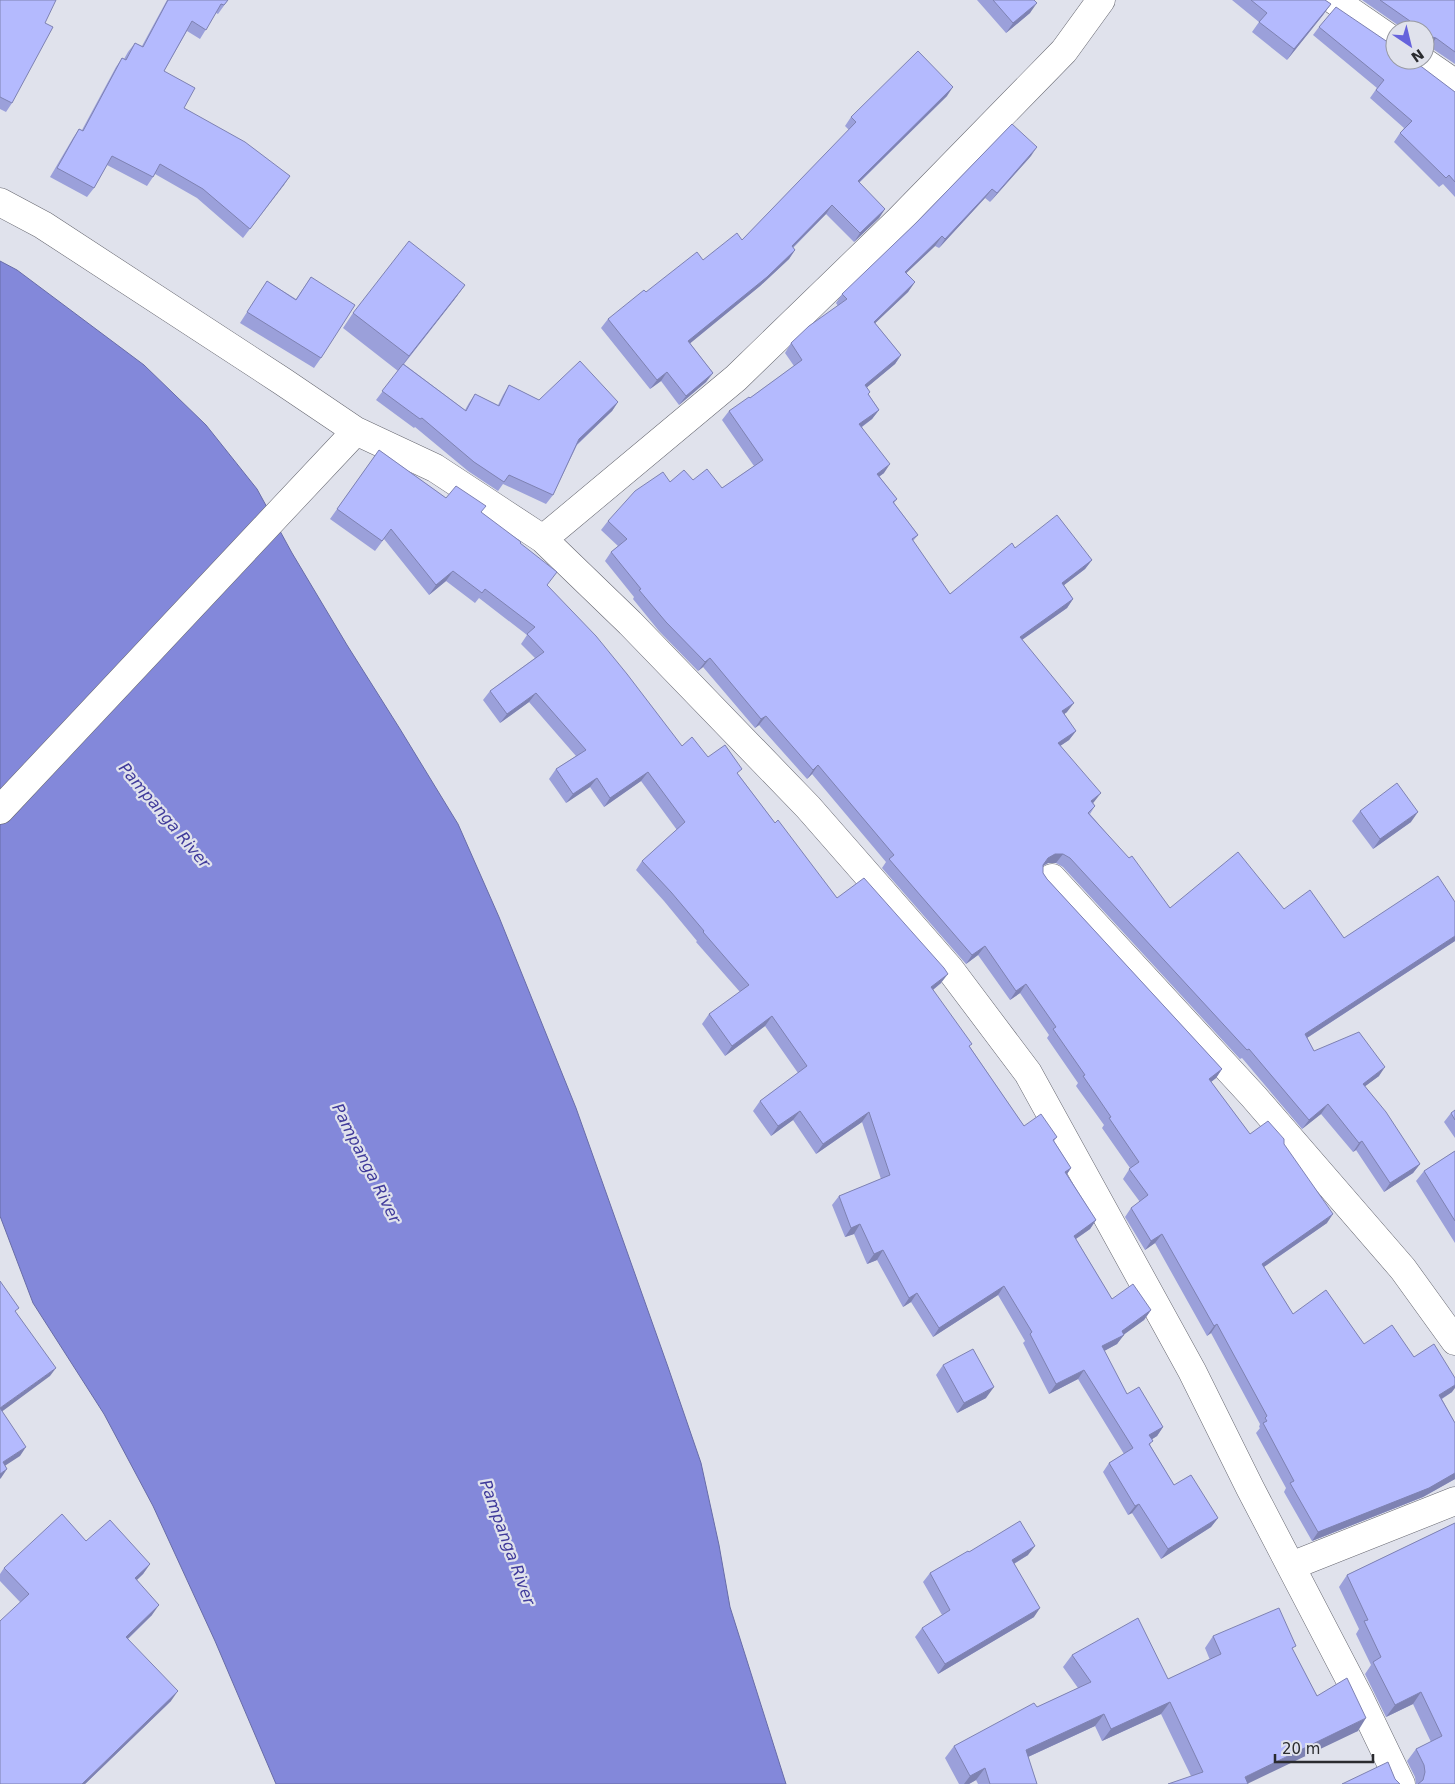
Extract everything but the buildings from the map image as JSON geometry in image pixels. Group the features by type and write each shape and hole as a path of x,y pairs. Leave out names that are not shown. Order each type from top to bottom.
{"street":[{"path":"543,540 751,364 899,220 1064,51 1101,0"},
{"path":"1334,0 1385,35"},
{"path":"1435,70 1450,80 1455,86"},
{"path":"0,202 43,224 282,381 356,432 435,468 543,540 630,624 808,807 949,968 1028,1073 1192,1372 1360,1699 1401,1784"},
{"path":"0,810 356,432"},
{"path":"1052,878 1254,1097 1403,1269 1455,1341"},
{"path":"1291,1566 1455,1501"}],"water":[{"name":"Pampanga River","path":"0,261 17,270 144,365 206,425 257,489 292,553 347,645 458,824 499,917 576,1108 701,1463 730,1607 786,1784 276,1784 215,1641 153,1506 104,1414 33,1303 0,1216"}]}
